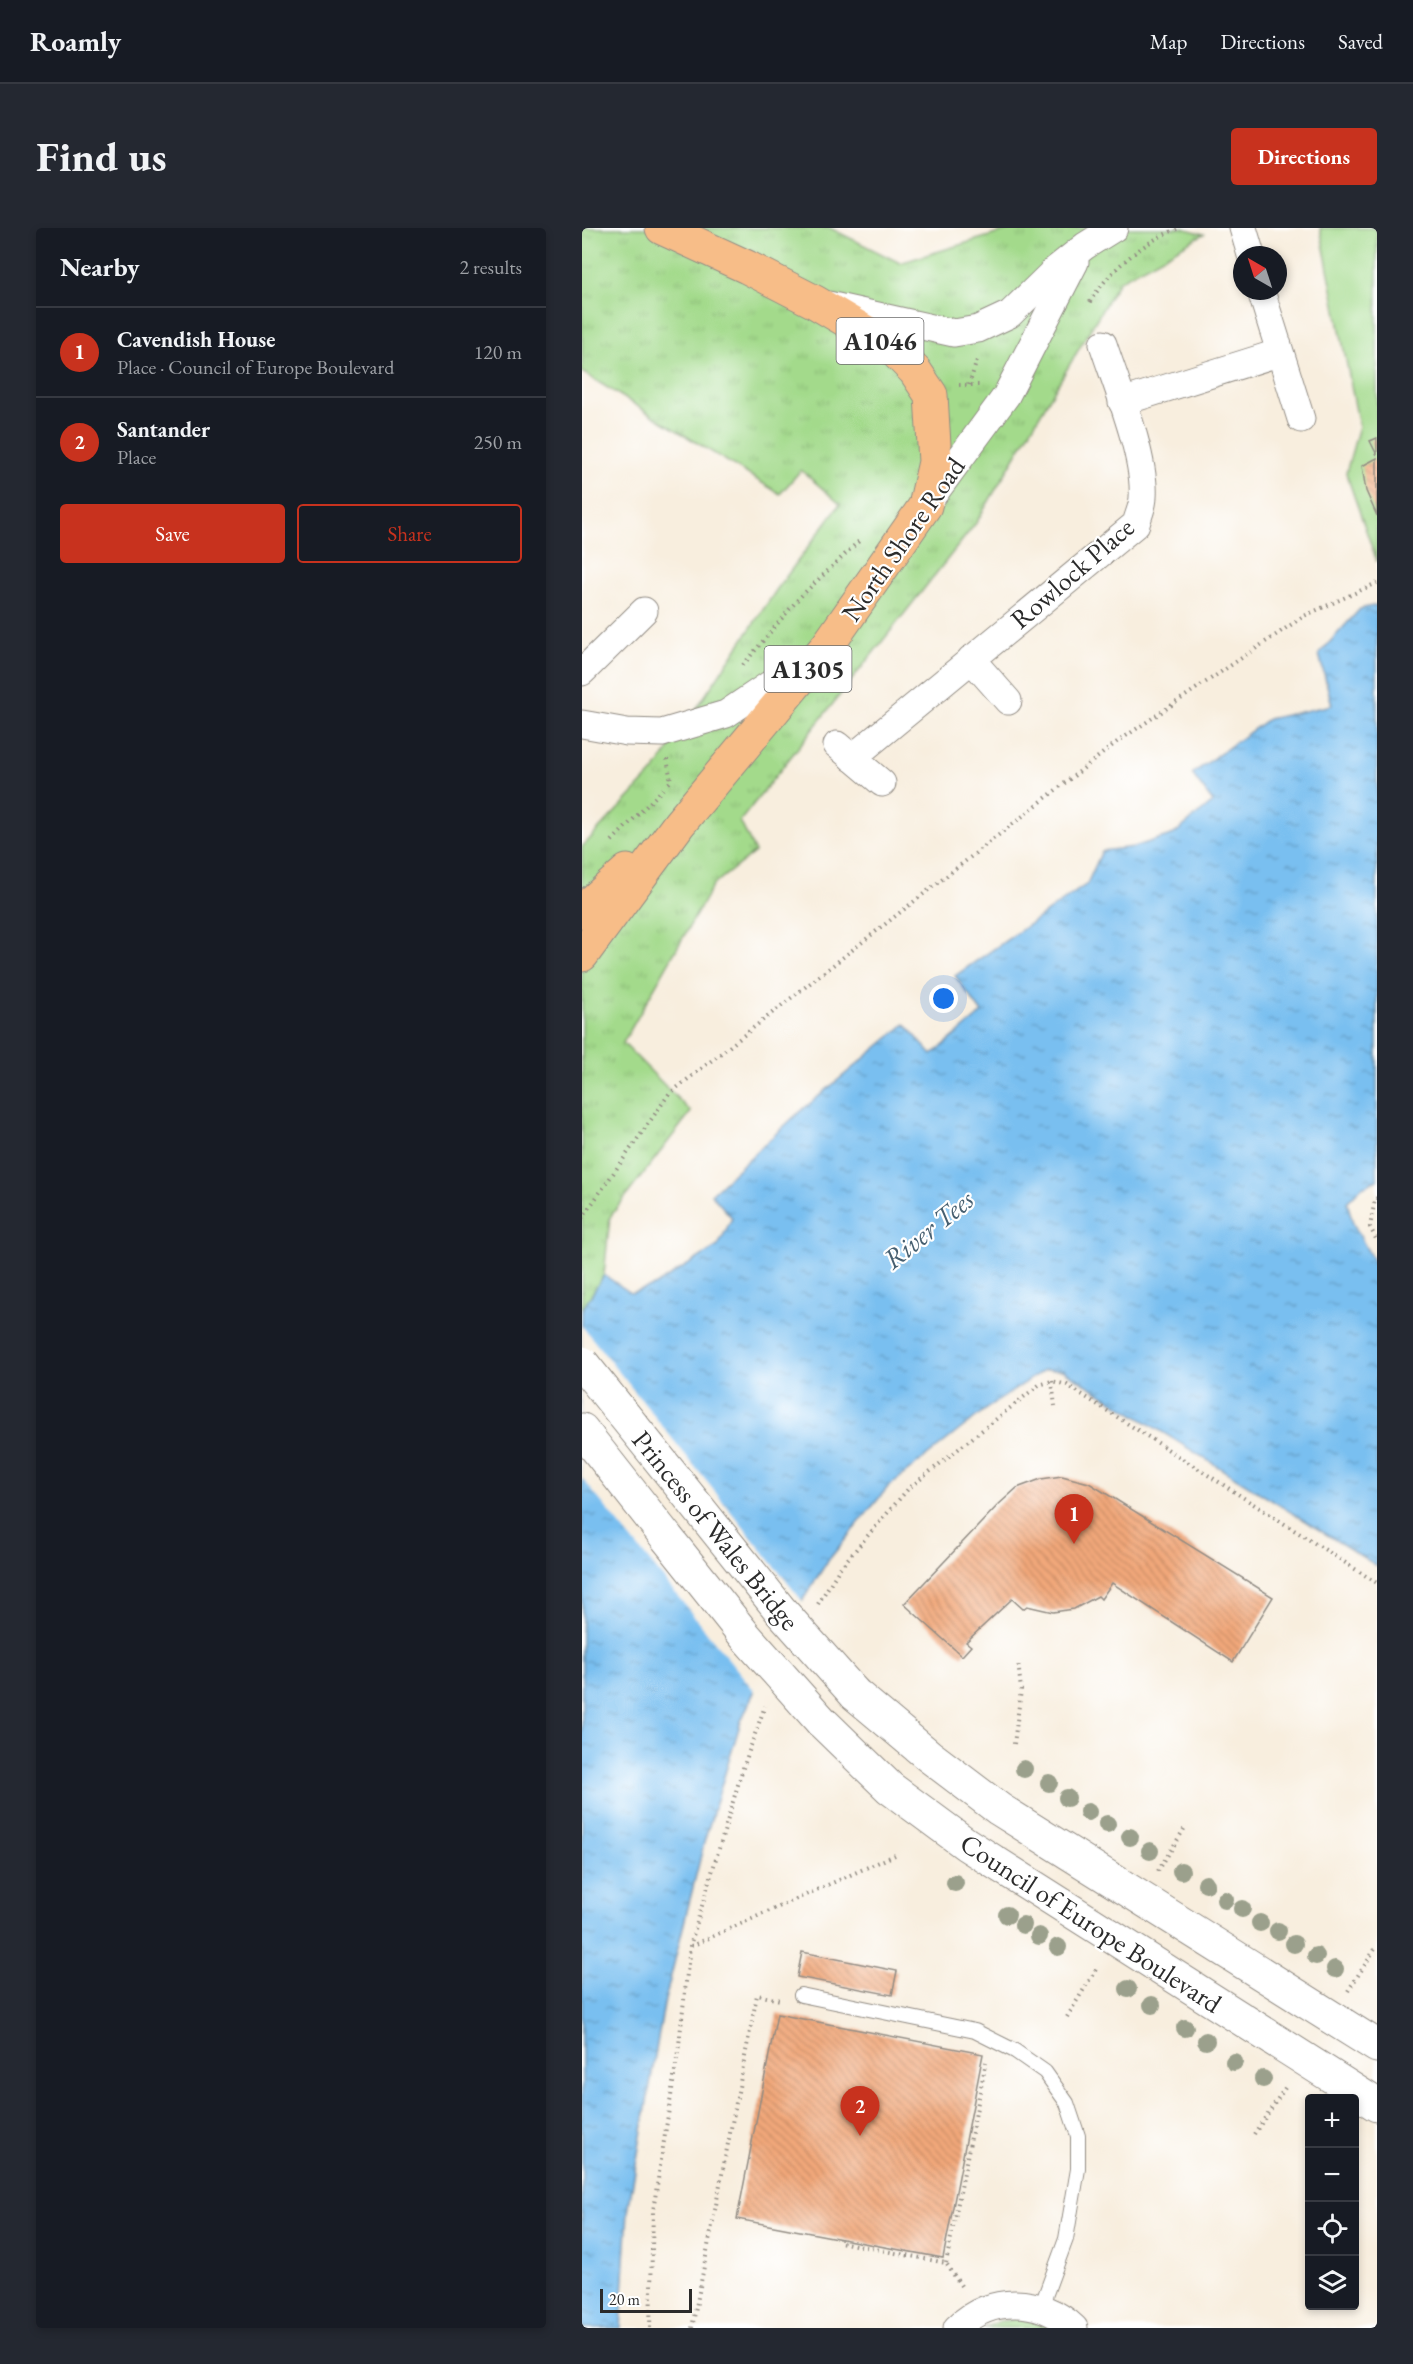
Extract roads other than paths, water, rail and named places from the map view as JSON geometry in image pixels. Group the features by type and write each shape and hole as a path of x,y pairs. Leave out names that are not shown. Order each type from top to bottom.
{"main road":[{"name":"A1046","path":"662,228 747,267 815,302 891,347 915,370 931,395 935,462 925,506"},
{"name":"North Shore Road","path":"582,955 679,824 828,645 925,506"},
{"name":"A1305","path":"582,911 679,824"}],"street":[{"name":"North Shore Road","path":"815,302 954,333 978,329 1010,314 1056,268 1114,228"},
{"path":"1243,228 1248,246"},
{"name":"North Shore Road","path":"925,506 1006,396 1059,290 1085,246"},
{"path":"1263,300 1278,353 1301,419"},
{"name":"Rowlock Place","path":"882,783 844,751 971,659 1136,524 1143,499 1137,452 1103,344"},
{"path":"1122,402 1278,353"},
{"path":"582,672 644,611"},
{"path":"582,724 627,732 662,733 726,714 828,645"},
{"path":"971,659 1008,701"},
{"name":"Princess of Wales Bridge","path":"582,1363 781,1611 855,1694"},
{"name":"Princess of Wales Bridge","path":"582,1430 747,1637 821,1721"},
{"name":"Council of Europe Boulevard","path":"855,1694 921,1750 999,1809 1377,2046"},
{"name":"Council of Europe Boulevard","path":"821,1721 867,1767 927,1817 1377,2105"},
{"path":"957,2328 978,2312 998,2305 1020,2303 1041,2307 1063,2318 1074,2328"}],"lane":[{"path":"795,1998 975,2031 1015,2051 1044,2072 1067,2103 1078,2136 1078,2169 1066,2240 1041,2307"}],"water":[{"name":"River Tees","path":"1377,605 1377,1180 1362,1187 1347,1202 1353,1223 1377,1268 1377,1566 1063,1370 1044,1370 986,1409 888,1487 827,1562 779,1637 741,1721 705,1839 664,2004 628,2211 621,2328 582,2328 582,1310 604,1275 631,1293 654,1286 718,1246 732,1218 711,1194 795,1116 905,1024 932,1055 982,1013 955,976 1087,884 1102,851 1134,847 1174,834 1213,802 1192,774 1268,719 1332,705 1319,654 1360,609"}],"place":[{"name":"Cavendish House","path":"1074,1544"},
{"name":"Santander","path":"860,2136"}]}
